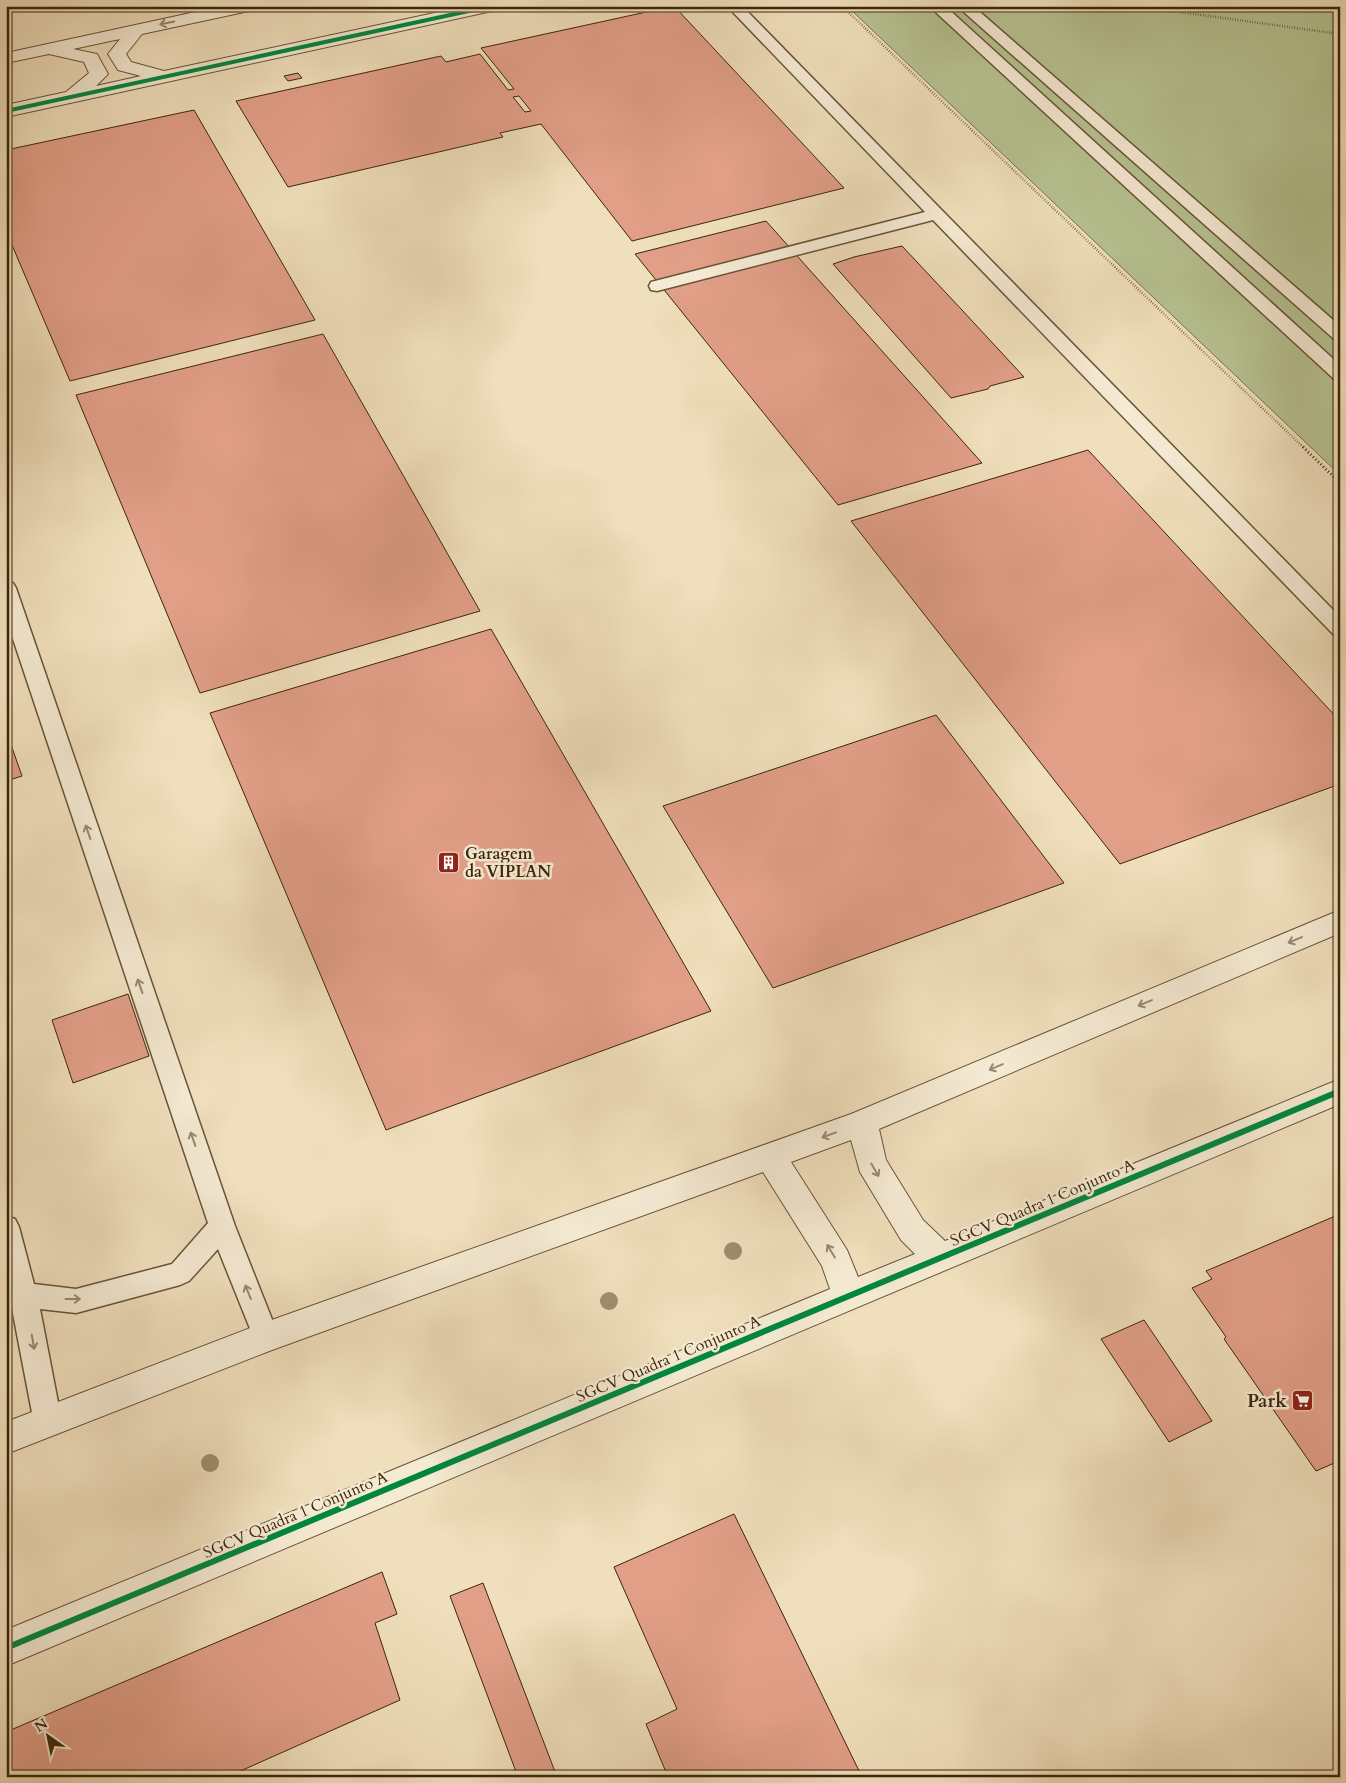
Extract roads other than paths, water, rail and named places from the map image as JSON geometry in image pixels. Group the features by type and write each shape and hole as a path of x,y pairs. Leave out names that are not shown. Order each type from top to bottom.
{"street":[{"path":"6,58 249,6"},
{"path":"6,110 71,98 492,6"},
{"path":"137,30 117,54 124,66 163,77"},
{"path":"48,50 91,58 99,74 71,98"},
{"path":"6,1438 266,1337 862,1123 1340,921"},
{"name":"SGCV Quadra 1 Conjunto A","path":"6,1648 1340,1091"},
{"path":"862,1123 871,1163 912,1230 941,1258"},
{"path":"769,1156 789,1184 836,1260 849,1296"}],"lane":[{"path":"734,6 1340,629"},
{"path":"936,6 1340,375"},
{"path":"964,6 1340,335"},
{"path":"656,286 936,214"},
{"path":"6,588 222,1226 266,1337"},
{"path":"24,1295 76,1301 180,1273 222,1226"},
{"path":"6,1227 24,1295 48,1423"}],"place":[{"name":"Garagem da VIPLAN","path":"449,862"},
{"name":"Park","path":"1303,1400"}]}
